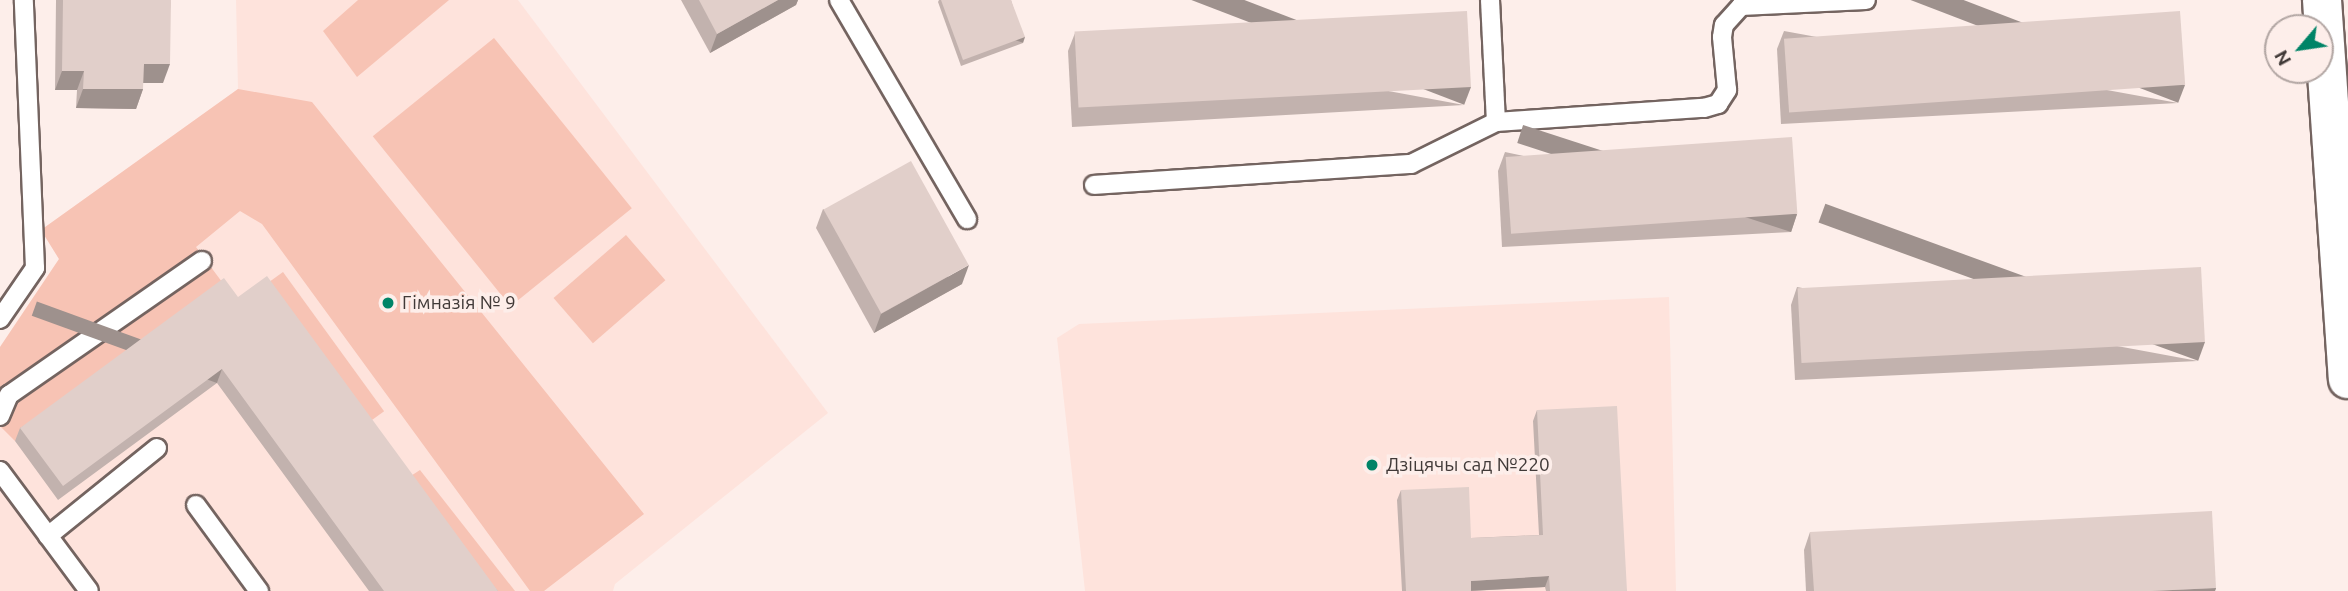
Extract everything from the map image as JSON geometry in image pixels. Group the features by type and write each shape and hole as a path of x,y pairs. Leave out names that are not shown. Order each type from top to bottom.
{"main road":[{"path":"2322,0 2348,379"}],"lane":[{"path":"0,319 35,268 24,0"},
{"path":"839,0 967,219"},
{"path":"1490,0 1496,122"},
{"path":"1094,185 1411,164 1496,122 1704,108 1718,104 1727,90 1721,37 1724,25 1741,6 1866,0"},
{"path":"0,416 9,395 202,261"},
{"path":"48,536 157,448"},
{"path":"0,471 89,591"},
{"path":"196,505 259,591"}],"shaded area":[{"name":"Гімназія № 9","path":"236,0 518,0 828,413 615,584 613,591 0,591 0,347 59,259 41,230 238,89"},
{"path":"358,0 449,0 357,77 323,31"},
{"path":"494,38 632,208 511,306 373,136"},
{"path":"238,89 312,102 644,514 544,591 530,591 262,224 240,211 196,247 222,282 15,441 0,426 0,347 59,259 41,230"},
{"path":"626,235 665,280 593,343 554,298"},
{"path":"283,272 384,411 362,427 261,288"},
{"name":"Дзіцячы сад №220","path":"1669,297 1676,591 1085,591 1057,338 1079,324"},
{"path":"420,470 515,591 483,591 403,481"}],"building":[{"path":"63,0 171,0 170,64 144,64 143,89 83,89 84,71 62,71"},
{"path":"699,0 778,0 717,34"},
{"path":"941,0 1011,0 1025,37 963,60"},
{"path":"1467,11 1471,87 1079,107 1075,32"},
{"path":"2180,11 2185,85 1789,113 1784,39"},
{"path":"1792,137 1797,214 1511,234 1506,157"},
{"path":"911,161 969,265 881,314 824,209"},
{"path":"2201,267 2205,342 1801,363 1798,288"},
{"path":"267,276 498,591 384,591 222,369 63,486 20,428 224,278 238,297"},
{"path":"1617,406 1627,591 1550,591 1549,576 1471,581 1471,591 1406,591 1401,490 1469,487 1471,538 1543,535 1537,410"},
{"path":"2212,511 2216,588 2151,591 1814,591 1810,532"}],"place":[{"name":"Гімназія № 9","path":"388,303"},
{"name":"Дзіцячы сад №220","path":"1372,465"}]}
